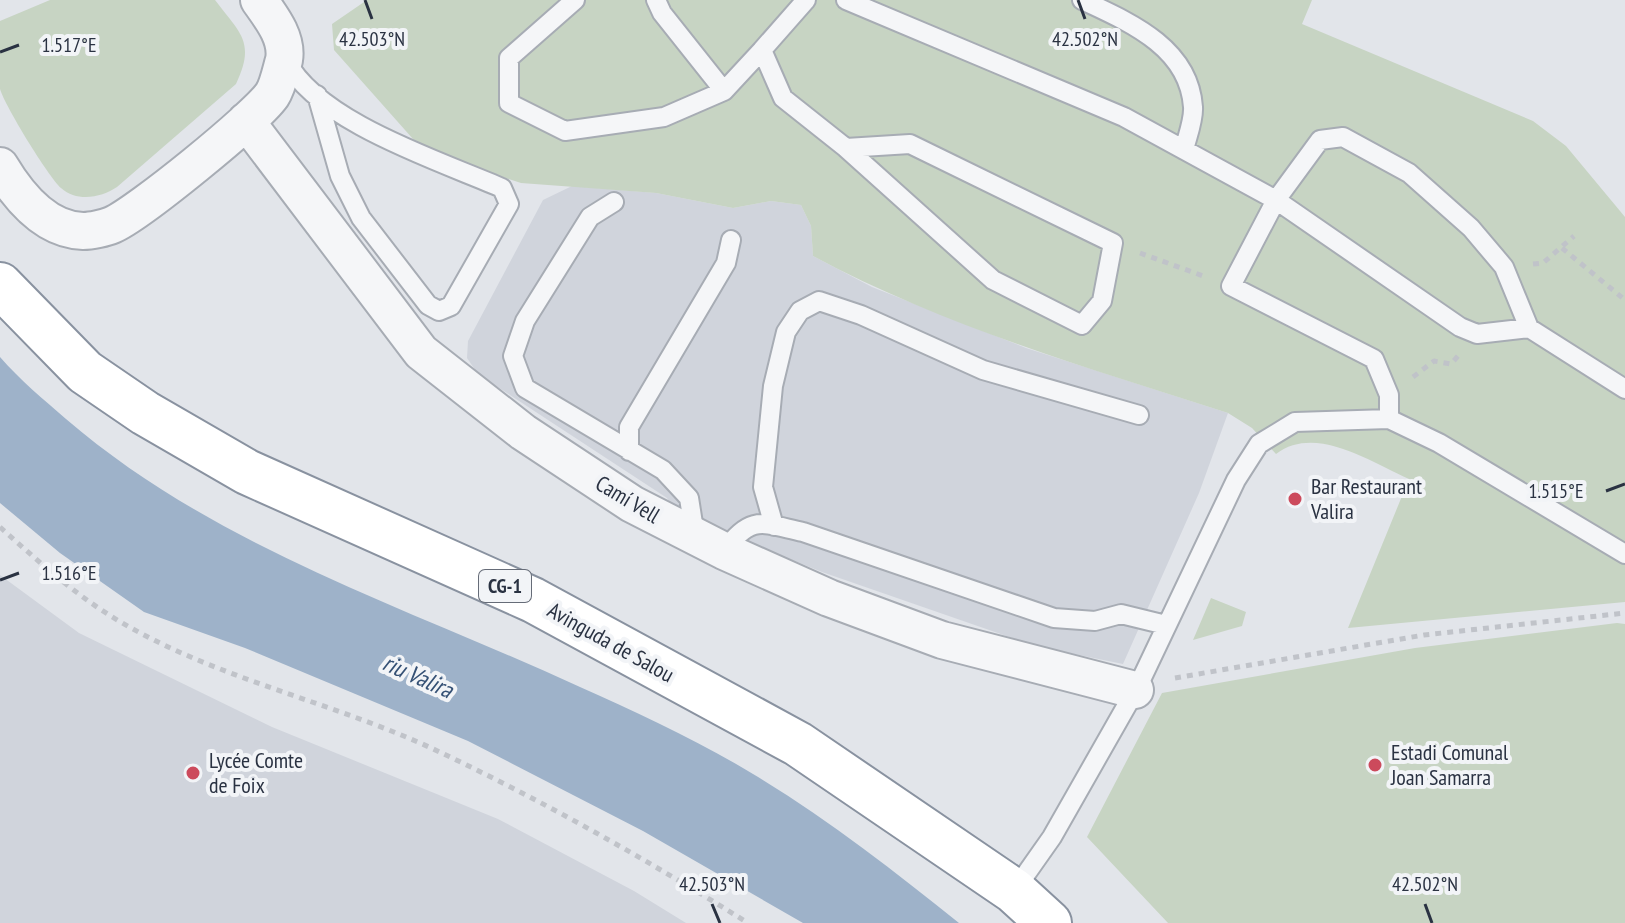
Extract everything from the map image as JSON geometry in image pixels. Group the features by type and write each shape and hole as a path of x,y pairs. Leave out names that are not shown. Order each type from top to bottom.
{"highway":[{"name":"Avinguda de Salou","path":"0,285 85,372 157,421 247,472 533,600 798,744 1014,891 1049,923"}],"street":[{"path":"0,166 33,210 59,226 83,231 111,226 134,212 246,121 274,93 285,57 283,40 259,0"},
{"name":"Camí Vell","path":"246,121 421,352 523,432 632,504 709,544 829,598 942,640 1137,687"}],"lane":[{"path":"575,0 509,58 509,103 565,131 664,117 724,91 806,0"},
{"path":"656,0 662,13 724,91"},
{"path":"846,0 1124,117 1276,200 1460,327 1477,334 1529,328"},
{"path":"1082,0 1147,32 1183,68 1194,108 1184,150"},
{"path":"762,50 783,98 846,148 993,280 1082,325 1102,301 1113,243 910,144 846,148"},
{"path":"285,57 294,75 352,123 502,188 509,204 451,306 439,311 428,305 361,218 340,176 317,95"},
{"path":"1389,419 1389,395 1374,359 1231,286 1276,200 1320,140 1343,137 1409,173 1471,228 1504,267 1529,328 1625,389"},
{"path":"614,202 590,217 525,321 513,356 525,388 663,470 689,498 709,544 751,524 774,526 803,532 1054,618 1095,621 1121,614 1166,625"},
{"path":"629,451 629,427 726,263 731,240"},
{"path":"774,526 763,487 773,386 786,332 800,311 819,301 861,315 983,370 1139,415"},
{"path":"1014,891 1052,837 1137,687 1236,480 1259,444 1295,422 1389,419 1439,443 1625,554"}],"path":[{"path":"1543,263 1574,236"},
{"path":"1113,243 1231,286"},
{"path":"1562,248 1625,300"},
{"path":"0,527 71,590 121,623 214,666 439,753 698,891 748,923"},
{"path":"1137,687 1424,635 1625,613"}],"shaded area":[{"path":"572,186 656,193 733,208 771,201 801,205 811,226 813,256 872,287 1026,348 1228,413 1199,493 1123,664 1035,646 822,572 676,513 667,498 478,374 467,358 468,341 543,200"},
{"name":"Lycée Comte de Foix","path":"0,575 79,633 272,727 498,819 634,891 686,923 0,923"}],"green space":[{"path":"50,0 215,0 242,39 245,58 242,70 236,84 117,187 97,196 75,196 61,188 47,170 18,125 0,89 0,21"},
{"path":"367,0 1312,0 1302,24 1533,121 1566,146 1625,217 1625,602 1348,628 1409,479 1325,444 1292,446 1276,454 1252,428 1228,413 1017,344 913,304 813,256 811,226 801,205 771,201 733,208 656,193 521,183 450,160 413,139 334,50 332,24"},
{"path":"1211,598 1246,612 1242,626 1193,640"},
{"name":"Estadi Comunal Joan Samarra","path":"1625,624 1625,923 1168,923 1087,837 1162,693 1415,648"}],"water":[{"name":"riu Valira","path":"0,357 66,419 124,464 184,503 313,571 602,697 711,750 833,827 959,923 803,923 643,831 468,741 245,648 144,612 60,553 0,503"}],"place":[{"name":"Bar Restaurant Valira","path":"1295,499"},
{"name":"Estadi Comunal Joan Samarra","path":"1375,765"},
{"name":"Lycée Comte de Foix","path":"193,773"}]}
